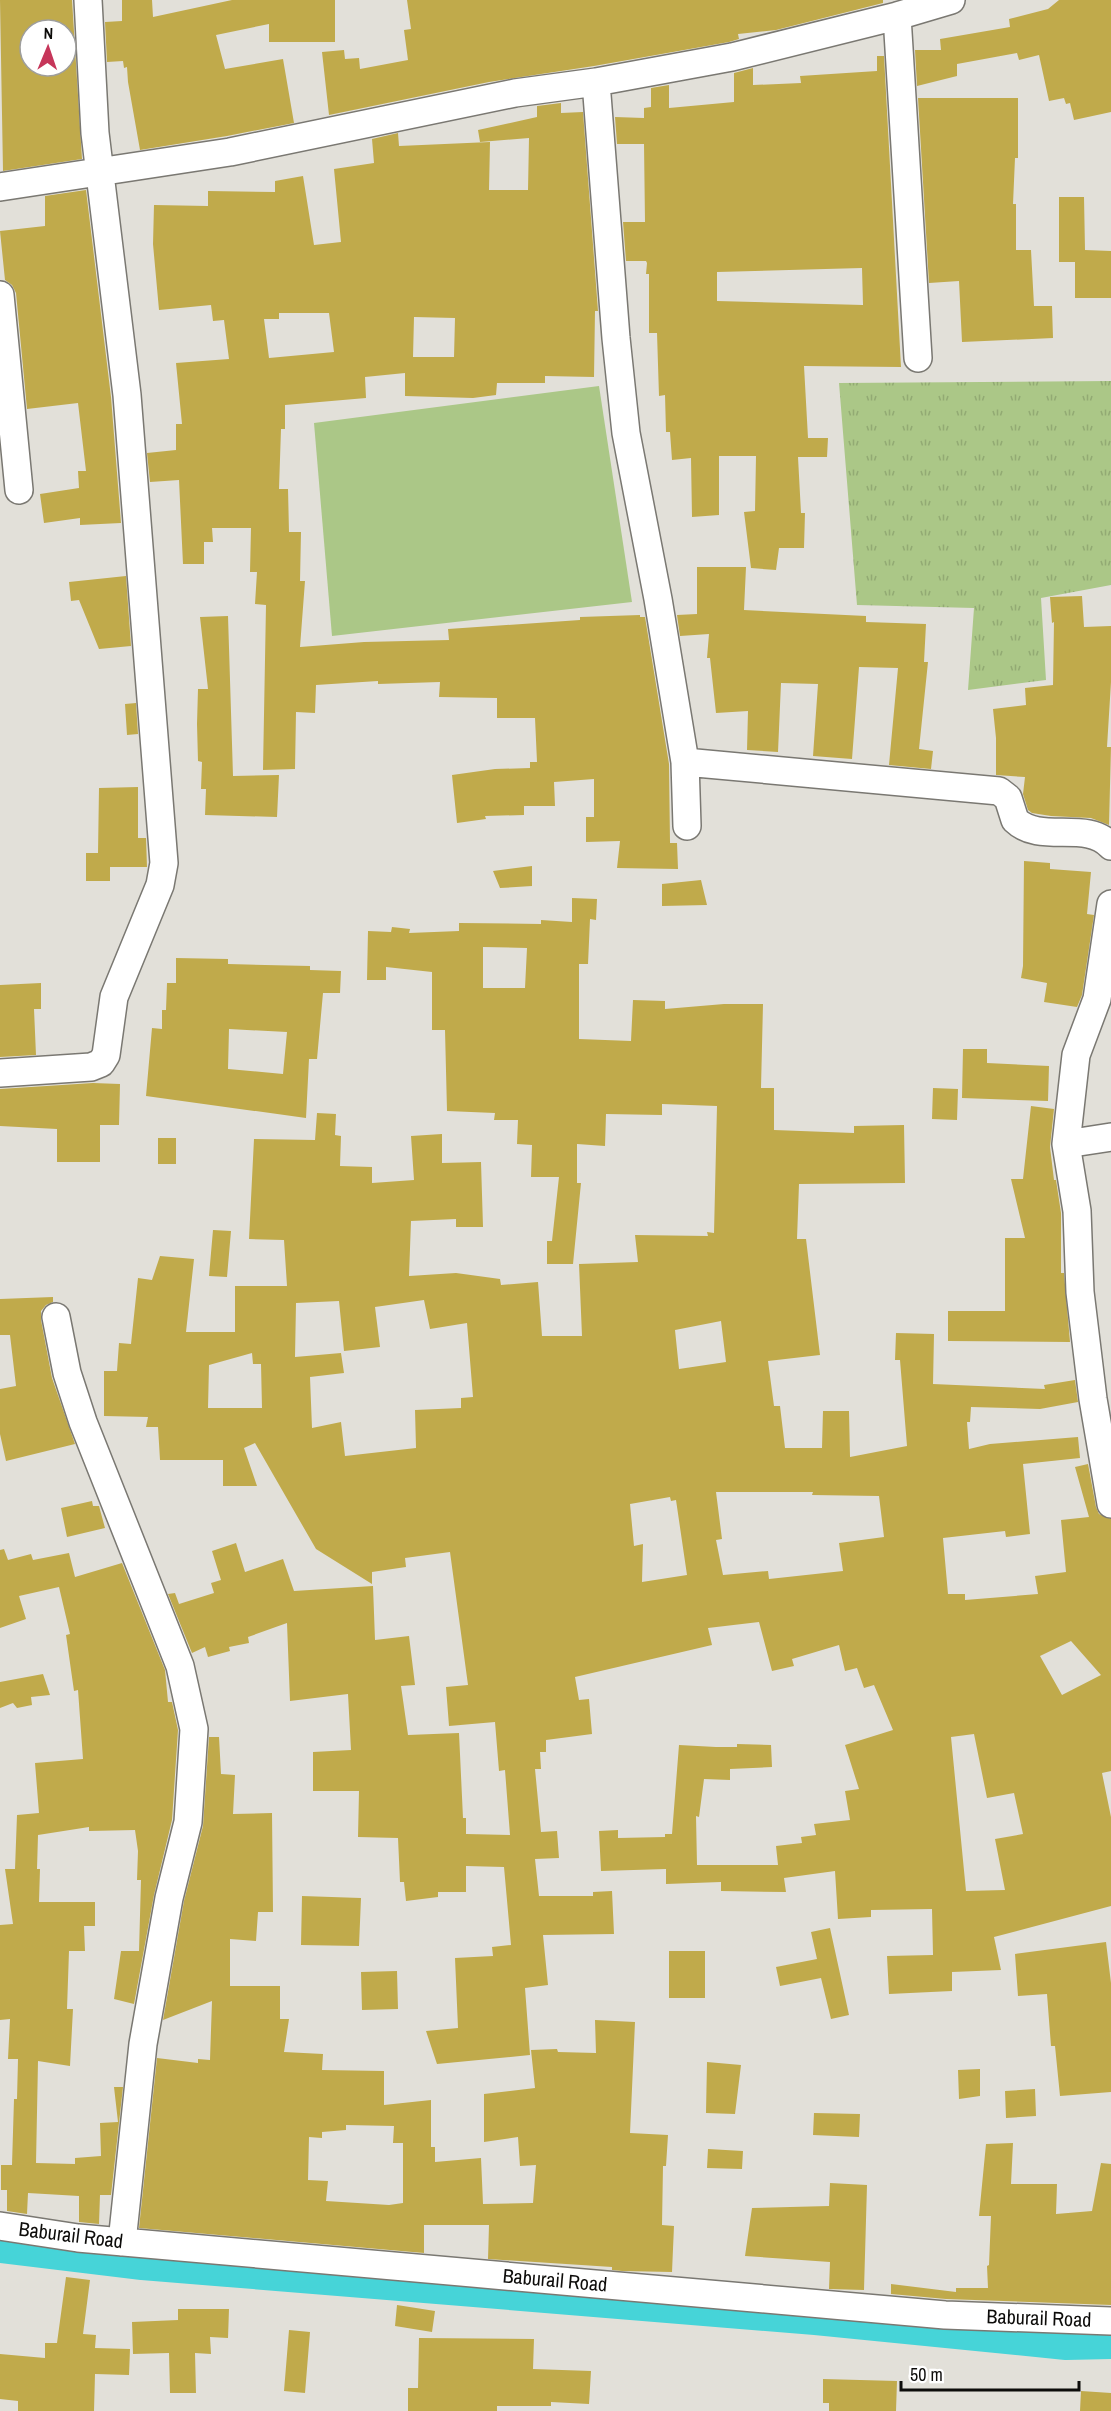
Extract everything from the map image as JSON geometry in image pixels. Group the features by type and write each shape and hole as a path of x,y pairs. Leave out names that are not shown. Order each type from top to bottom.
{"street":[{"path":"0,1072 91,1067 101,1063 106,1055 114,997 160,885 164,864 127,394 98,171 88,0"},
{"path":"0,187 230,152 515,93 596,82 732,57 897,16 951,0"},
{"path":"897,16 918,358"},
{"path":"596,82 626,433 658,599 685,762 687,826"},
{"path":"0,295 18,490"},
{"path":"685,762 999,791 1008,798 1015,820 1031,831 1089,834 1099,837 1111,846"},
{"path":"1111,904 1097,999 1076,1055 1066,1144 1077,1211 1080,1292 1093,1399 1111,1504"},
{"path":"1066,1144 1111,1137"},
{"path":"56,1317 67,1373 82,1422 180,1666 194,1729 188,1822 170,1898 143,2044 122,2242"},
{"name":"Baburail Road","path":"0,2226 78,2238 945,2315 1111,2321"}],"green space":[{"path":"1111,381 1111,585 1041,598 1046,680 968,690 974,608 857,605 839,383"},
{"path":"599,386 632,602 332,636 314,423"}],"building":[{"path":"0,0 72,0 73,18 18,18 18,78 77,78 82,159 3,171"},
{"path":"122,0 152,0 153,17 232,0 335,0 335,42 269,42 269,24 216,35 225,69 283,59 294,123 140,150 127,67 124,68 123,61 107,62 105,22 122,21"},
{"path":"407,0 883,0 883,3 776,30 738,34 739,39 729,42 489,82 329,115 322,52 344,50 345,59 359,58 360,69 408,60 404,30 411,29"},
{"path":"1059,0 1111,0 1111,112 1074,120 1070,103 1066,104 1064,98 1049,101 1039,55 1019,60 1017,53 957,64 957,76 917,86 915,50 941,50 940,39 1010,27 1009,19 1048,9"},
{"path":"877,56 884,56 901,367 804,366 808,438 828,438 827,457 798,457 801,513 805,513 804,548 779,548 776,570 751,568 744,512 755,511 756,456 719,456 719,515 692,517 691,458 672,460 670,432 666,432 665,395 659,396 657,333 649,333 647,263 646,261 626,261 623,222 645,222 644,144 617,144 615,117 644,118 644,108 651,107 651,88 669,85 669,108 734,102 734,73 753,68 753,85 801,83 800,76 877,71","holes":["862,268 863,305 717,301 717,272"]},
{"path":"918,98 1018,98 1018,158 1015,158 1013,204 1016,204 1016,250 1031,250 1034,306 1052,306 1053,338 962,342 959,281 929,283"},
{"path":"561,103 561,113 583,112 598,311 595,311 594,377 545,376 545,383 497,383 496,395 473,398 405,396 405,373 365,377 366,398 285,405 285,429 281,429 279,489 288,489 289,532 301,532 300,581 305,581 300,647 364,642 449,640 448,629 580,620 580,617 640,615 640,617 645,617 669,764 670,843 677,843 678,869 617,868 620,841 586,842 586,817 594,817 594,779 554,782 555,806 524,806 524,815 485,816 486,819 457,823 452,775 495,769 530,768 530,762 537,762 535,718 497,718 497,698 439,697 440,682 378,684 378,681 316,685 315,713 296,712 295,769 263,770 266,605 255,604 257,572 250,572 251,528 212,528 213,542 204,542 204,564 183,564 179,480 150,482 147,453 176,450 176,424 182,424 176,363 229,359 224,320 213,321 211,305 159,310 153,244 154,205 208,206 208,191 275,192 275,181 303,176 314,245 341,242 334,169 374,163 372,139 398,133 399,146 490,142 489,190 528,190 529,138 480,142 478,130 537,117 537,106","holes":["279,313 329,313 334,352 269,358 264,319 279,319","414,317 455,318 454,357 413,357"]},
{"path":"86,190 111,397 121,523 80,525 80,518 44,523 40,494 79,488 78,471 86,471 78,403 27,409 16,293 12,285 5,280 0,231 45,226 45,196"},
{"path":"1059,197 1084,197 1085,250 1111,251 1111,298 1075,298 1075,262 1059,262"},
{"path":"697,567 746,567 744,610 866,616 866,622 926,624 924,662 928,662 919,749 933,751 931,769 889,765 898,668 859,667 852,759 813,756 818,684 781,683 778,752 747,750 748,711 716,713 710,658 707,658 709,634 680,636 677,615 697,614"},
{"path":"126,576 131,646 99,649 79,600 71,601 69,582"},
{"path":"1082,596 1084,627 1111,626 1111,682 1107,747 1111,747 1109,825 1091,818 1032,813 1028,810 1023,794 1025,777 996,775 993,709 1026,705 1025,688 1053,685 1054,622 1052,623 1050,597"},
{"path":"228,616 233,776 279,775 277,817 205,815 206,789 201,789 202,762 198,761 197,724 198,689 208,689 200,617"},
{"path":"136,703 138,734 127,735 125,704"},
{"path":"138,787 138,838 146,838 147,867 110,867 110,881 86,881 86,853 98,853 99,788"},
{"path":"1024,861 1050,863 1050,869 1091,872 1087,914 1094,915 1082,995 1077,1007 1044,1002 1047,983 1021,978"},
{"path":"532,866 532,886 500,888 493,871"},
{"path":"701,880 707,905 662,906 662,884"},
{"path":"572,898 597,899 596,920 590,919 588,964 579,964 579,1039 631,1041 633,1000 665,1001 665,1009 724,1004 763,1004 761,1088 774,1088 774,1130 854,1133 854,1126 904,1125 905,1183 799,1184 797,1239 806,1239 820,1355 768,1361 774,1406 780,1406 785,1448 822,1448 823,1411 849,1411 850,1457 907,1446 900,1360 895,1360 896,1333 934,1334 933,1384 1045,1389 1044,1385 1075,1380 1078,1402 1040,1409 971,1407 970,1422 967,1422 969,1449 990,1444 1078,1437 1080,1458 1023,1464 1030,1534 1006,1537 1005,1531 943,1538 948,1594 965,1594 965,1600 1038,1594 1035,1576 1066,1572 1061,1520 1089,1517 1075,1467 1088,1464 1096,1507 1099,1514 1111,1519 1111,1771 1102,1773 1111,1817 1111,1906 994,1937 1001,1970 952,1972 952,1991 889,1994 887,1956 933,1955 932,1909 871,1910 871,1917 838,1919 835,1871 784,1878 786,1892 721,1891 721,1882 666,1884 666,1869 601,1871 599,1831 618,1830 618,1838 665,1837 665,1834 672,1834 679,1745 737,1747 737,1744 771,1745 772,1767 730,1769 730,1780 704,1779 699,1817 696,1816 697,1865 778,1865 776,1846 802,1843 801,1837 816,1835 814,1824 850,1820 845,1791 859,1789 845,1745 893,1730 874,1685 864,1688 857,1668 845,1671 839,1645 792,1659 794,1666 772,1671 759,1622 708,1628 712,1645 575,1677 579,1700 589,1699 592,1734 546,1740 546,1752 540,1752 541,1769 535,1769 541,1832 557,1831 559,1858 535,1859 539,1896 593,1896 593,1892 612,1891 614,1934 543,1935 548,1985 525,1988 530,2055 437,2064 426,2031 458,2028 455,1958 493,1956 492,1947 511,1945 504,1867 466,1866 466,1892 438,1892 438,1897 406,1901 404,1882 400,1882 398,1838 358,1837 359,1791 313,1791 313,1752 351,1750 348,1694 290,1701 287,1623 248,1637 249,1643 229,1647 230,1651 208,1657 205,1647 192,1653 168,1594 175,1593 179,1604 214,1593 211,1583 221,1580 212,1551 236,1543 245,1572 283,1559 294,1591 373,1586 375,1640 409,1636 415,1685 401,1686 408,1735 459,1733 463,1818 466,1818 466,1834 510,1835 505,1770 499,1771 495,1722 449,1726 446,1687 468,1685 450,1552 405,1558 406,1567 372,1572 372,1584 316,1549 255,1443 244,1448 257,1486 223,1486 223,1460 160,1460 158,1427 146,1427 148,1417 104,1416 104,1371 117,1371 119,1343 131,1344 138,1278 152,1280 160,1256 194,1259 186,1332 235,1332 235,1286 287,1286 284,1240 249,1239 254,1139 315,1140 317,1113 336,1114 335,1135 341,1136 340,1166 372,1167 372,1183 414,1180 411,1136 442,1134 442,1163 481,1162 483,1227 456,1227 456,1219 411,1221 409,1276 456,1273 500,1279 501,1285 538,1282 542,1336 582,1336 579,1264 638,1262 635,1235 708,1236 707,1232 714,1233 717,1106 662,1104 662,1115 606,1114 605,1146 577,1144 577,1183 581,1183 573,1264 547,1264 547,1241 552,1241 559,1177 531,1177 532,1145 517,1144 518,1120 494,1120 495,1113 447,1111 445,1030 432,1030 432,972 386,967 386,980 367,980 368,931 391,932 392,927 410,929 409,933 459,931 459,923 541,924 541,920 572,922","holes":["483,947 527,948 525,988 483,988","424,1300 430,1329 467,1323 473,1397 461,1398 461,1408 415,1410 416,1448 345,1456 341,1422 312,1428 310,1377 344,1373 341,1353 295,1357 296,1303 339,1301 344,1351 380,1347 375,1307","721,1321 726,1362 679,1369 675,1330","252,1353 253,1364 261,1364 262,1408 208,1408 209,1365","716,1492 813,1492 812,1495 879,1496 884,1537 839,1543 843,1571 769,1579 768,1571 723,1575 716,1540 722,1539","670,1497 671,1501 676,1500 687,1575 642,1582 643,1544 634,1546 630,1504","1071,1641 1101,1675 1062,1695 1040,1656","974,1734 987,1798 1014,1793 1023,1834 995,1839 1005,1890 966,1891 951,1737"]},
{"path":"176,958 228,959 228,964 310,966 310,970 341,971 340,993 323,993 317,1059 309,1059 306,1118 146,1096 152,1028 162,1029 162,1010 166,1010 167,983 176,983","holes":["229,1029 287,1032 283,1074 228,1069"]},
{"path":"41,983 41,1009 34,1009 36,1055 0,1057 0,985"},
{"path":"963,1049 987,1049 987,1063 1049,1066 1048,1101 962,1098"},
{"path":"93,1083 120,1084 119,1125 100,1125 100,1162 57,1162 57,1129 0,1126 0,1089"},
{"path":"933,1088 958,1089 957,1120 932,1119"},
{"path":"1031,1106 1054,1109 1050,1147 1061,1213 1061,1273 1064,1273 1070,1342 948,1341 948,1311 1005,1311 1005,1238 1025,1238 1011,1179 1023,1179"},
{"path":"158,1138 176,1138 176,1164 158,1164"},
{"path":"213,1230 231,1231 227,1277 209,1276"},
{"path":"53,1297 53,1302 41,1311 41,1320 52,1378 75,1444 6,1461 0,1434 0,1389 16,1386 10,1335 0,1335 0,1299"},
{"path":"92,1501 93,1506 99,1506 105,1528 67,1537 61,1508"},
{"path":"4,1549 8,1560 31,1554 33,1560 69,1553 75,1577 122,1563 165,1670 168,1702 172,1702 178,1730 172,1820 154,1895 134,2004 114,1999 121,1951 139,1951 141,1880 137,1880 138,1851 135,1830 89,1831 89,1827 38,1835 39,1902 95,1902 95,1926 84,1926 85,1951 69,1951 67,2009 73,2009 70,2066 38,2061 36,2163 75,2164 75,2158 101,2156 100,2123 118,2122 114,2087 123,2087 111,2195 100,2195 99,2224 79,2222 79,2196 28,2193 27,2214 7,2211 7,2190 1,2190 1,2165 12,2165 18,2059 8,2059 10,2019 0,2020 0,1925 13,1924 5,1869 15,1869 17,1815 39,1813 35,1763 83,1759 78,1690 74,1691 66,1635 70,1634 59,1587 19,1596 26,1619 0,1628 0,1550"},
{"path":"43,1674 50,1695 31,1697 32,1705 17,1708 13,1703 0,1708 0,1682"},
{"path":"209,1737 219,1737 221,1774 235,1775 233,1814 272,1813 273,1912 258,1912 256,1941 230,1939 230,1986 280,1986 280,2019 289,2019 284,2052 323,2054 322,2070 384,2071 384,2105 431,2100 431,2147 435,2147 435,2162 481,2158 483,2204 533,2203 536,2165 520,2166 518,2137 484,2142 484,2094 535,2088 531,2050 557,2049 558,2052 596,2053 595,2020 635,2022 630,2133 668,2135 666,2166 663,2166 662,2225 674,2226 672,2272 622,2271 612,2270 612,2267 488,2259 489,2225 424,2225 424,2253 139,2228 157,2058 198,2063 198,2059 210,2060 212,2001 163,2020 184,1901 203,1826","holes":["346,2125 394,2126 393,2143 403,2143 403,2203 389,2205 326,2201 328,2181 308,2180 309,2137 322,2138 322,2132 346,2130"]},
{"path":"302,1896 361,1898 359,1946 301,1945"},
{"path":"830,1928 849,2015 831,2019 821,1978 780,1986 776,1967 817,1959 811,1932"},
{"path":"1106,1942 1111,1983 1111,2092 1060,2096 1055,2046 1051,2046 1047,1994 1018,1996 1015,1954"},
{"path":"669,1951 705,1951 705,1998 669,1998"},
{"path":"397,1971 398,2009 362,2010 361,1972"},
{"path":"707,2062 741,2065 735,2114 706,2113"},
{"path":"980,2069 980,2096 959,2099 958,2070"},
{"path":"1035,2089 1036,2116 1006,2118 1005,2091"},
{"path":"814,2113 860,2114 859,2137 813,2135"},
{"path":"1013,2143 1011,2184 1057,2184 1056,2214 1092,2211 1101,2163 1111,2164 1111,2305 946,2299 891,2294 891,2284 956,2292 956,2288 988,2288 987,2266 989,2265 991,2216 979,2216 986,2144"},
{"path":"708,2149 743,2151 742,2169 707,2168"},
{"path":"830,2183 867,2185 864,2290 829,2289 830,2262 745,2256 752,2208 829,2206"},
{"path":"66,2277 90,2280 83,2334 96,2335 95,2348 130,2349 129,2375 95,2374 94,2411 18,2411 18,2401 0,2399 0,2354 45,2358 45,2343 57,2343"},
{"path":"397,2305 435,2311 432,2332 395,2326"},
{"path":"178,2309 229,2309 228,2338 210,2337 211,2354 195,2353 196,2393 170,2393 169,2353 133,2354 132,2322 178,2320"},
{"path":"289,2330 310,2332 305,2393 284,2391"},
{"path":"419,2338 534,2339 533,2369 591,2371 589,2404 551,2402 551,2406 497,2406 497,2411 408,2411 408,2388 418,2388"},
{"path":"823,2379 897,2381 896,2411 829,2411 829,2403 823,2403"},
{"path":"1081,2391 1111,2393 1111,2411 1080,2411"}],"waterway":[{"path":"0,2250 142,2267 815,2322 1066,2347 1111,2346"}]}
